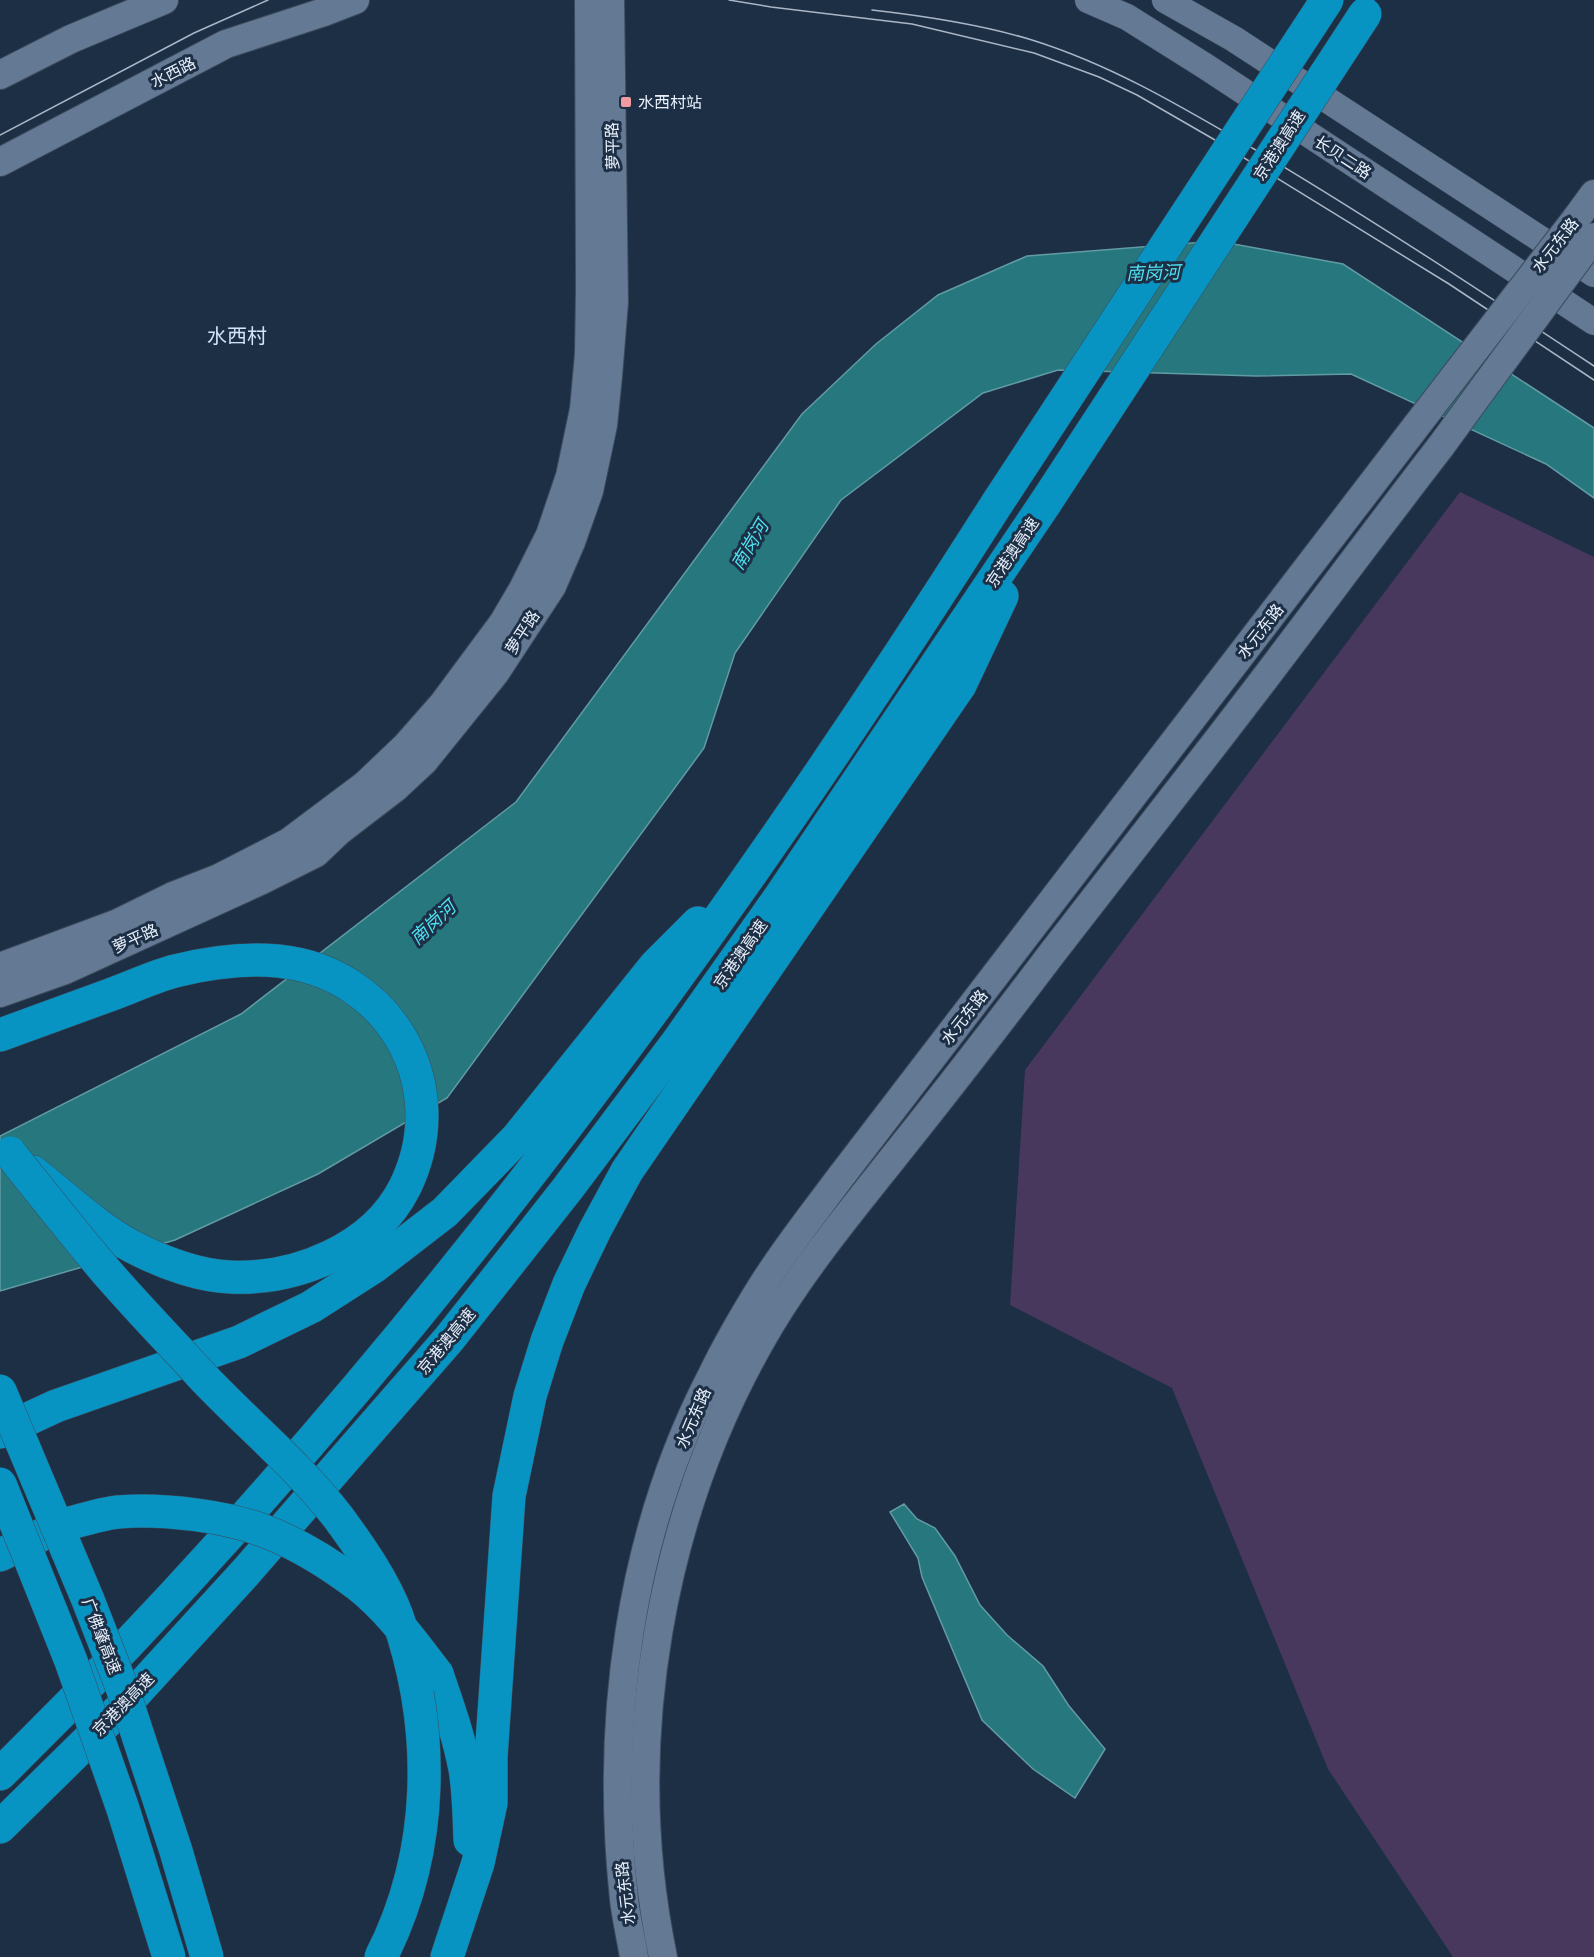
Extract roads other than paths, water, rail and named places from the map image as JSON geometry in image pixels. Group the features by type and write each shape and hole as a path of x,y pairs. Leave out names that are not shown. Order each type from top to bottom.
{"highway":[{"path":"0,1774 180,1590 310,1445 476,1243 572,1120 687,966 919,626 1327,0"},
{"name":"京港澳高速","path":"0,1827 126,1702 245,1573 448,1340 676,1044 780,897 1046,502 1370,7"},
{"path":"447,1957 478,1863 491,1803 491,1757 509,1496 530,1396 547,1341 569,1284 627,1171 960,685 1046,502"},
{"path":"0,1432 56,1406 239,1342 311,1307 375,1266 445,1212 518,1137 655,966 764,855"},
{"path":"0,1035 174,972 212,964 276,961 303,965 328,973 354,987 384,1012 401,1036 418,1080 422,1113 417,1154 405,1186 389,1211 368,1233 320,1261 294,1270 259,1277 228,1277 200,1272 140,1251 112,1234 5,1148"},
{"path":"5,1148 104,1269 154,1324 208,1383 309,1482 337,1517 381,1582 396,1615 419,1700 424,1750 425,1795 421,1834 412,1877 400,1914 381,1957"},
{"name":"广佛肇高速","path":"0,1391 88,1600 123,1690 170,1831 207,1957"},
{"path":"0,1484 71,1661 123,1809 169,1957"},
{"path":"0,1555 60,1526 116,1512 159,1511 215,1518 266,1531 312,1553 359,1586 403,1629 437,1674 458,1736 466,1771 470,1842 460,1919"}],"main road":[{"path":"0,75 71,39 164,0"},
{"name":"水西路","path":"0,162 226,44 355,0"},
{"name":"萝平路","path":"0,967 118,923 173,896 219,878 288,842 365,785 406,746 443,704 503,623 523,590 550,535 570,476 584,409 589,354 590,290 589,0"},
{"name":"萝平路","path":"0,993 65,970 316,853 339,831 424,761 495,673 552,586 589,491 603,425 608,386 614,302 610,0"},
{"name":"水元东路","path":"663,1957 647,1851 645,1788 653,1659 675,1551 695,1488 742,1377 770,1326 819,1253 1259,686 1441,446 1584,229 1594,194"},
{"name":"水元东路","path":"634,1957 624,1901 618,1829 618,1732 627,1648 645,1553 664,1490 686,1428 711,1377 763,1285 839,1179 1417,425 1584,229"}],"street":[{"name":"长贝二路","path":"1088,0 1127,17 1594,322"},
{"path":"1165,0 1234,39 1594,274"}],"water":[{"name":"南岗河","path":"1217,241 1343,264 1594,428 1594,498 1546,464 1351,374 1256,376 1058,370 983,393 841,500 735,653 704,748 447,1098 318,1174 175,1240 0,1291 0,1136 241,1014 516,802 802,414 876,344 938,295 1027,256"},
{"path":"904,1504 917,1519 935,1528 955,1556 980,1605 1007,1635 1043,1666 1069,1706 1105,1749 1075,1798 1033,1769 982,1720 922,1577 918,1558 890,1512"}],"tram line":[{"path":"0,135 194,33 268,0"},
{"path":"729,0 912,24 1034,53 1099,77 1137,95 1215,140 1449,284 1594,380"},
{"path":"872,10 993,29 1062,50 1118,74 1200,118 1297,175 1594,366"}],"place":[{"name":"水西村站","path":"626,102"}],"district":[{"name":"水西村","path":"237,336"}]}
